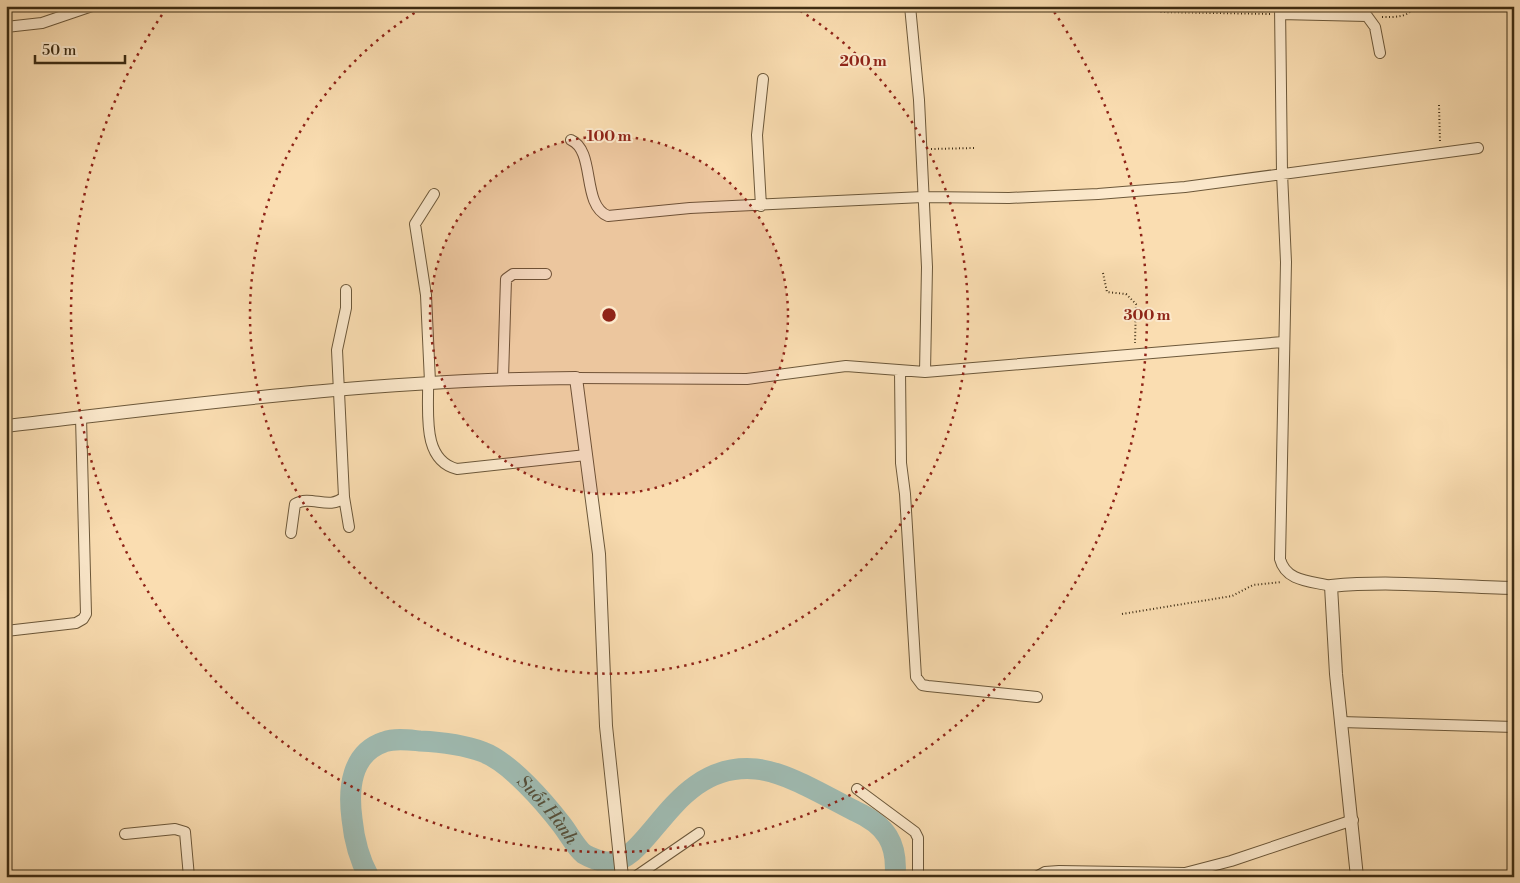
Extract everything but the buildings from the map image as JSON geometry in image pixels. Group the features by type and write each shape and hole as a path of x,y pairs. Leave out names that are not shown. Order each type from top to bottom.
{"street":[{"path":"6,27 42,23 92,6"},
{"path":"910,6 919,100 927,267 925,372"},
{"path":"1380,53 1375,27 1367,16 1280,10 1282,173 1286,262 1280,559 1282,567 1290,576 1331,586 1369,582 1514,588"},
{"path":"760,206 757,136 763,79"},
{"path":"571,140 576,142 582,150 594,201 602,214 608,216 661,210 924,197 1009,198 1098,194 1185,187 1478,148"},
{"path":"434,194 415,224 426,295 430,438 437,458 447,467 457,469 586,455"},
{"path":"503,378 506,278 513,274 546,274"},
{"path":"346,290 346,308 338,338 338,390 344,497 349,527"},
{"path":"6,426 429,382 503,378 747,379 846,366 925,372 1137,356 1283,342"},
{"path":"900,370 901,463 906,494 918,682 928,686 1037,697"},
{"path":"576,378 599,554 606,726 622,877"},
{"path":"6,631 76,623 83,619 86,614 81,417"},
{"path":"291,533 295,504 306,501 334,504 344,497"},
{"path":"1331,586 1336,674 1353,820 1357,877"},
{"path":"1341,722 1514,727"},
{"path":"857,789 915,832 918,838 918,877"},
{"path":"1036,877 1046,872 1059,871 1185,873 1231,861 1353,820"},
{"path":"125,834 175,829 185,832 189,877"},
{"path":"635,877 699,834"}],"path":[{"path":"1152,6 1160,12 1280,10"},
{"path":"1367,16 1402,16 1413,11 1415,6"},
{"path":"1438,154 1440,140 1439,105"},
{"path":"921,149 975,148"},
{"path":"1103,273 1107,292 1111,294 1126,294 1136,304 1137,356"},
{"path":"1122,614 1232,596 1253,585 1281,583 1290,576"}],"waterway":[{"name":"Suối Hành","path":"369,877 360,856 353,826 351,808 352,784 358,763 365,754 373,747 393,740 436,742 460,746 483,752 493,757 515,774 537,795 584,854 607,862 622,859 637,848 683,796 703,781 727,771 756,769 768,771 807,786 875,822 888,836 892,845 895,877"}]}
